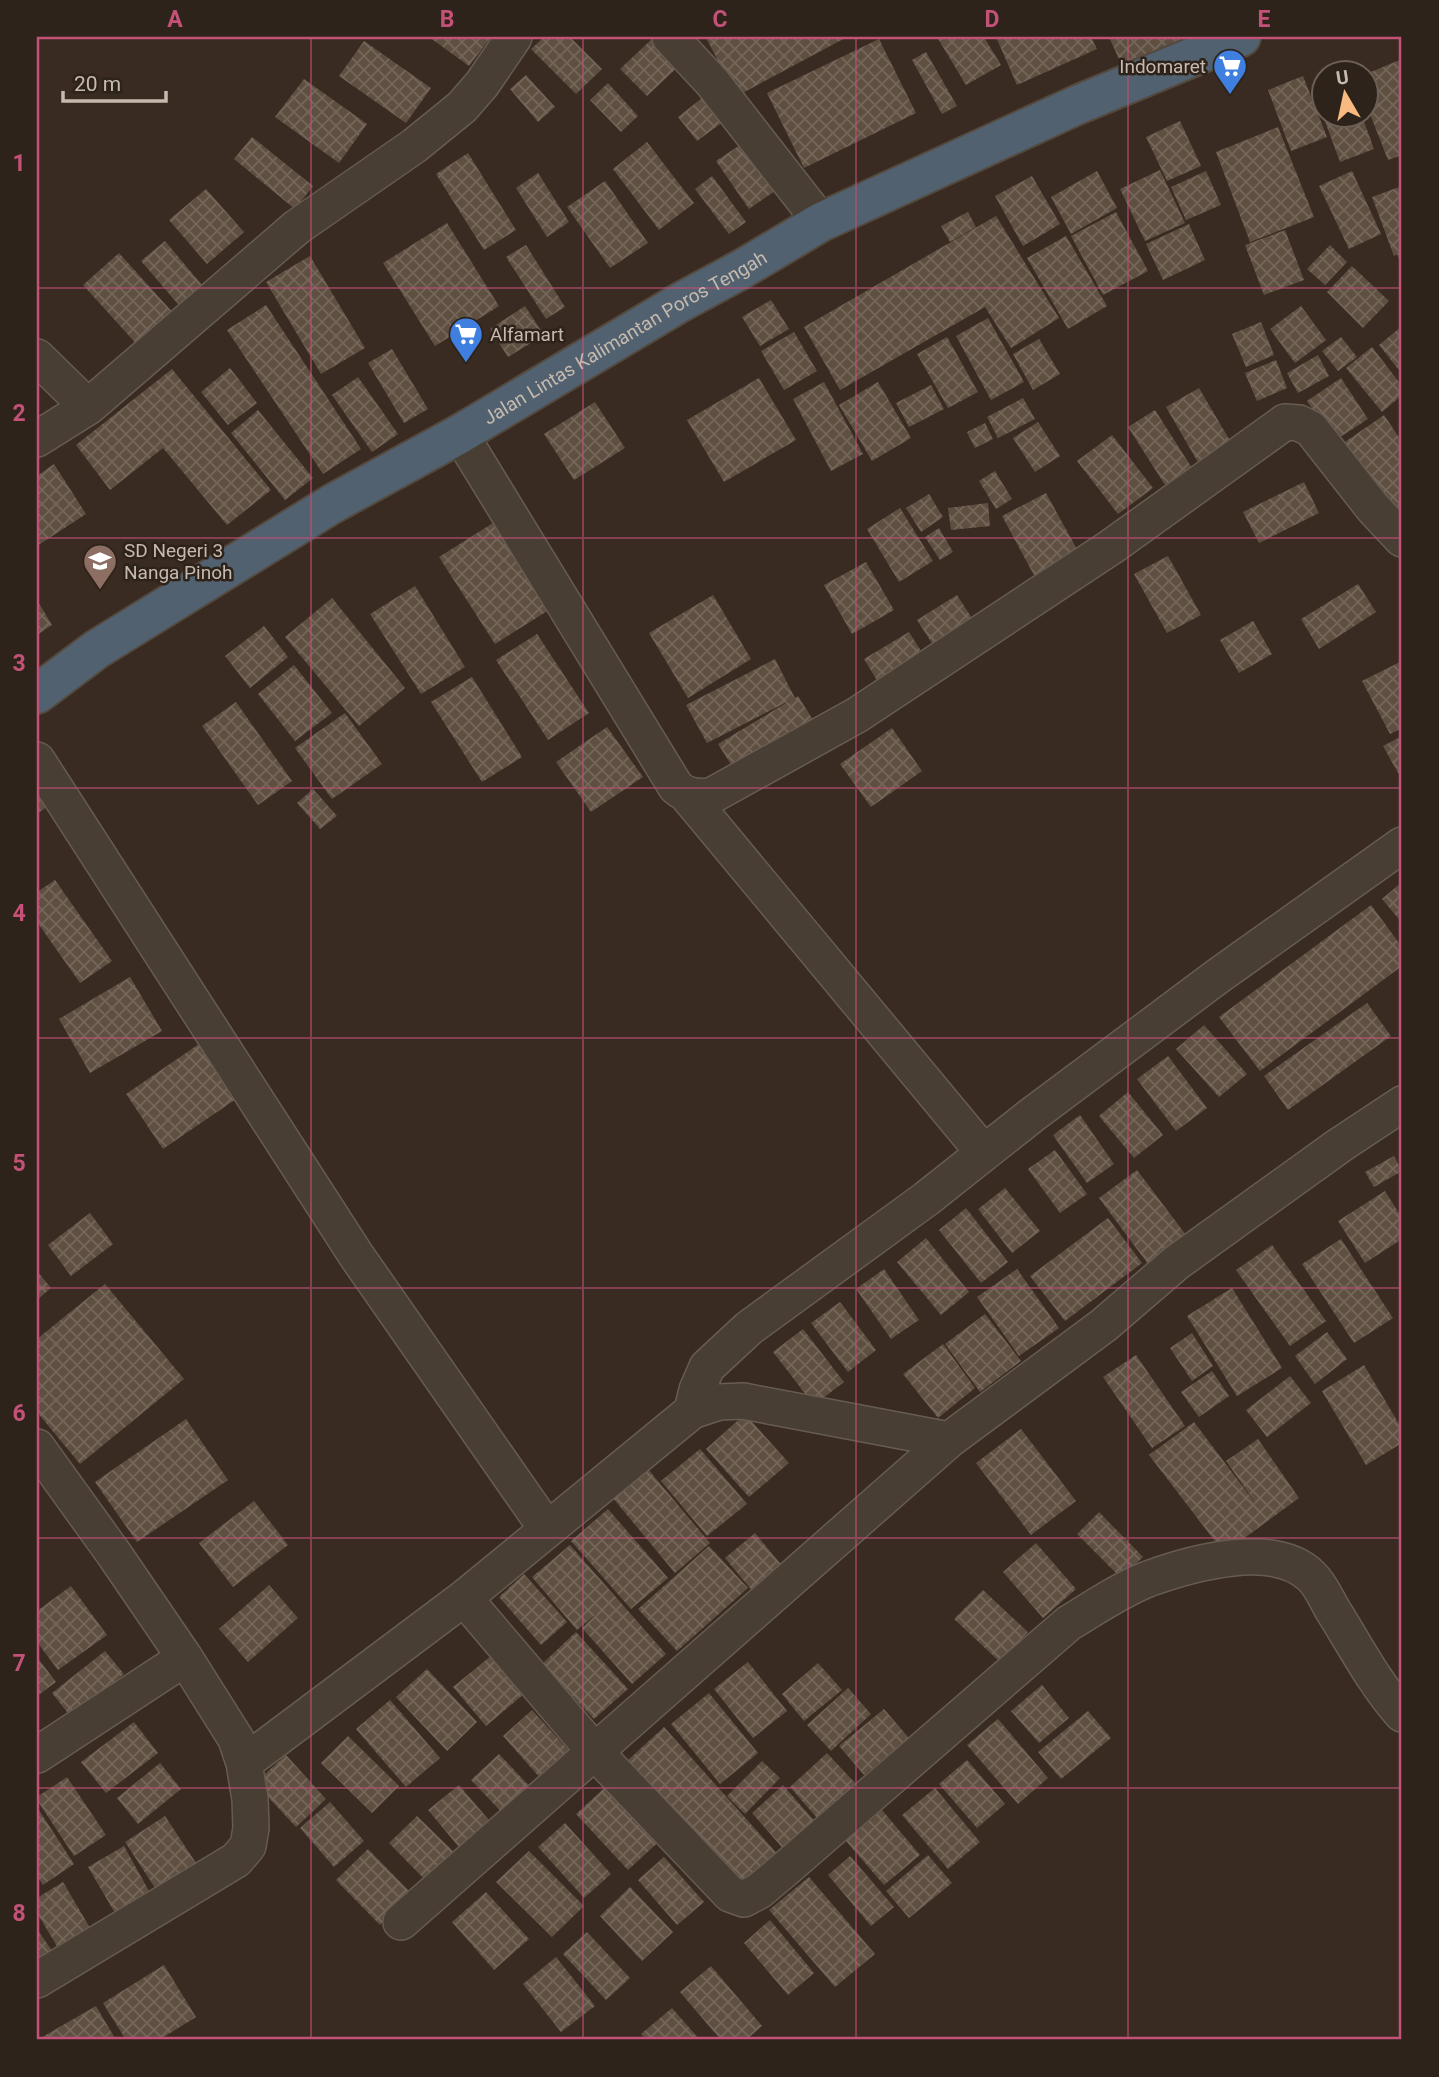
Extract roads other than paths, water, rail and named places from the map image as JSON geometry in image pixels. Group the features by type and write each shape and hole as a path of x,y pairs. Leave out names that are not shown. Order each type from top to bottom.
{"highway":[{"name":"Jalan Lintas Kalimantan Poros Tengah","path":"37,694 97,649 332,503 460,434 821,222 1077,105 1241,37"}],"street":[{"path":"37,439 88,407 297,227 414,146 461,107 482,84 514,37"},
{"path":"670,37 712,82 821,222"},
{"path":"37,357 88,407"},
{"path":"687,795 711,796 857,715 1111,547 1285,422 1299,423 1311,429 1373,508 1402,539"},
{"path":"460,434 676,787 687,795 984,1153"},
{"path":"37,760 356,1255 547,1529"},
{"path":"692,1411 707,1367 749,1328 926,1199 1207,984 1402,845"},
{"path":"401,1922 949,1440 1104,1325 1176,1263 1340,1145 1402,1104"},
{"path":"244,1763 464,1598 692,1411 719,1402 743,1401 949,1440"},
{"path":"37,1447 114,1553 236,1739 244,1763 250,1799 251,1828 248,1846 236,1860 37,1980"},
{"path":"464,1598 596,1752 730,1894 744,1899 759,1891 784,1870 1069,1623 1147,1580 1202,1564 1248,1556 1288,1561 1312,1577 1386,1696 1402,1714"},
{"path":"37,1755 185,1658"}],"place":[{"name":"Indomaret","path":"1230,96"},
{"name":"Alfamart","path":"466,364"},
{"name":"SD Negeri 3 Nanga Pinoh","path":"100,591"}]}
